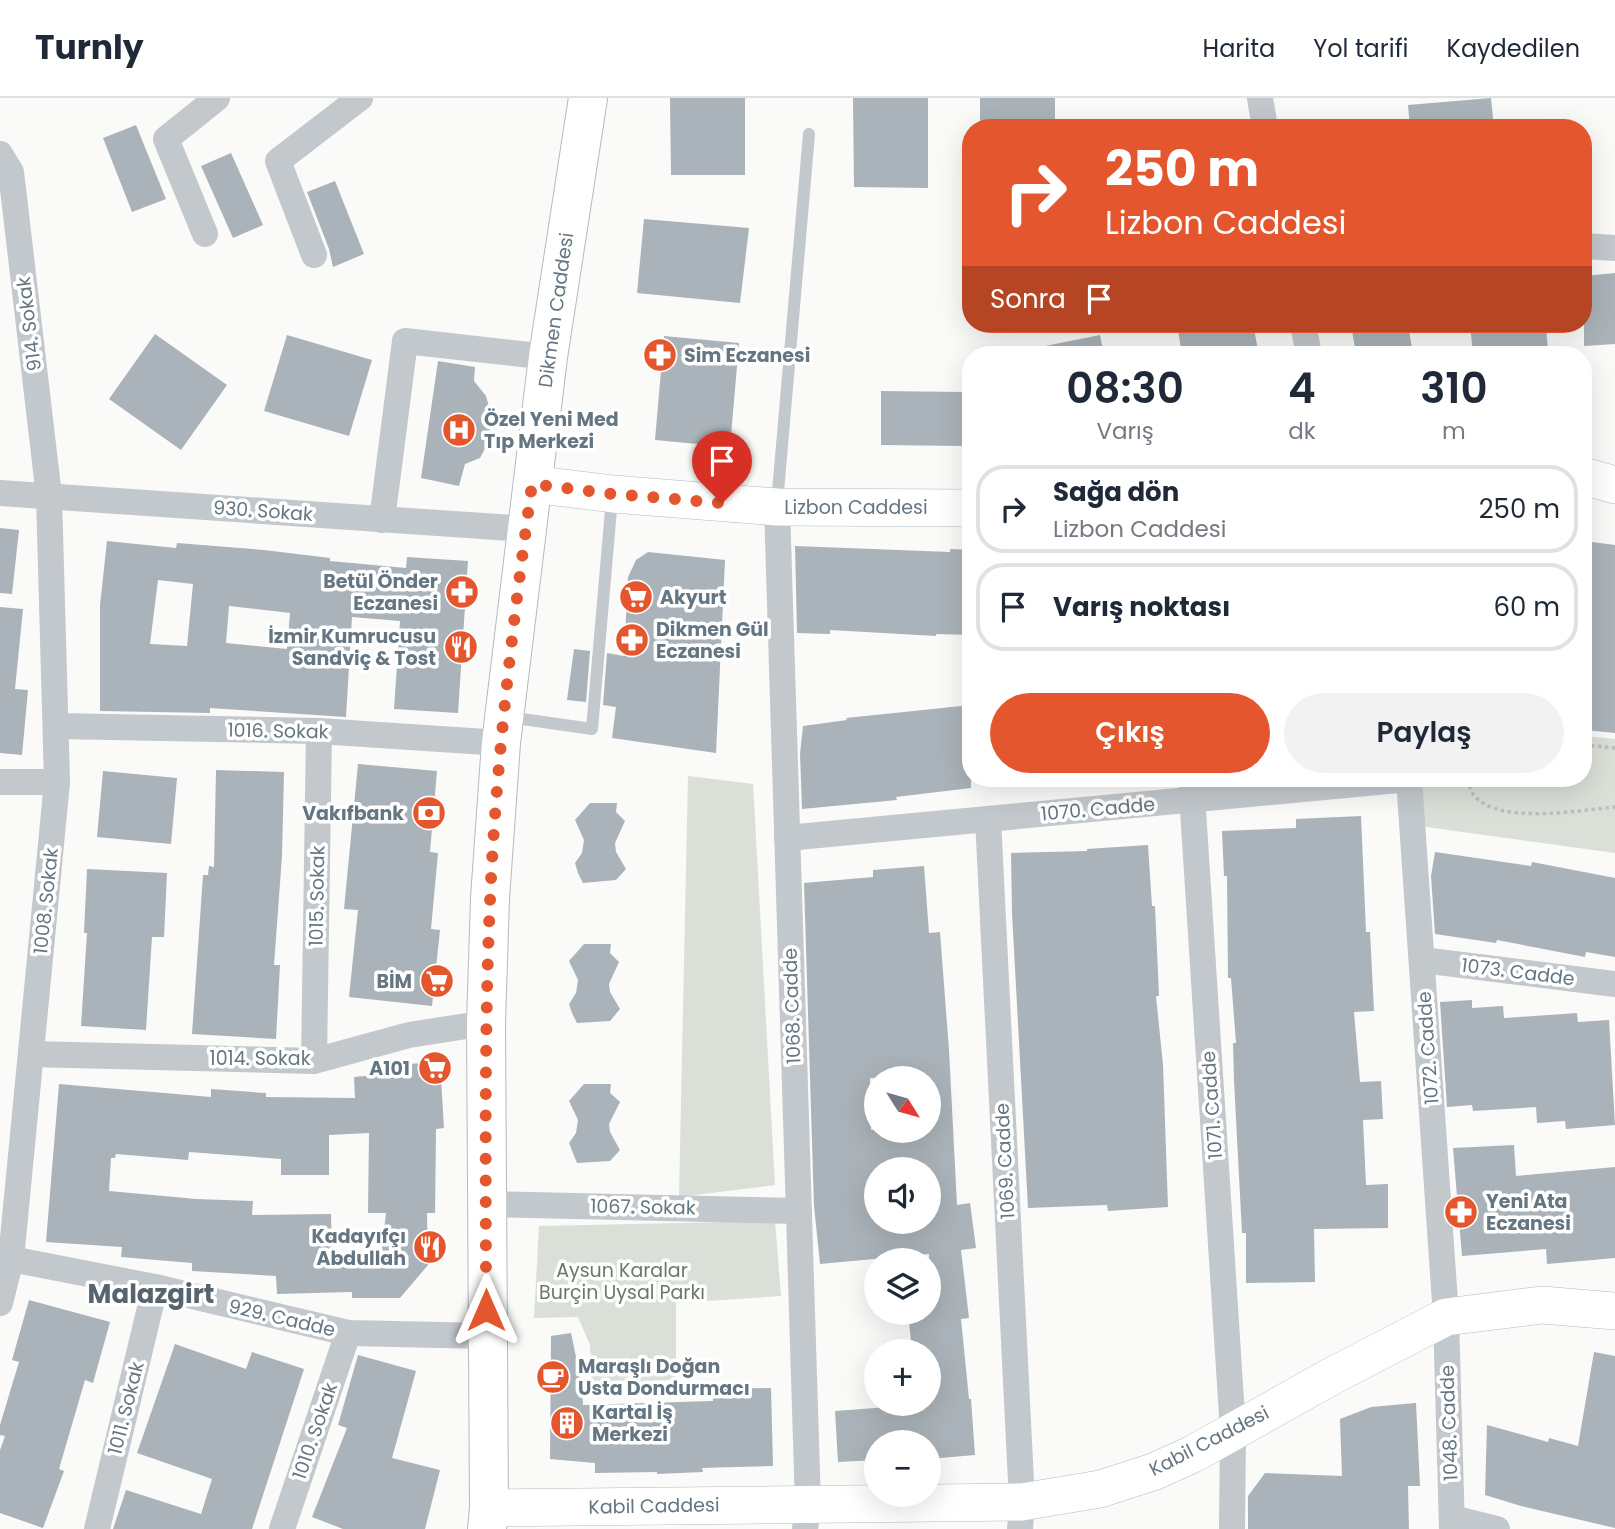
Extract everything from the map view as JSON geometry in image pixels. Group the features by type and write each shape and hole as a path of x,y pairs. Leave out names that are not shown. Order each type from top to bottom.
{"main road":[{"name":"Dikmen Caddesi","path":"488,1519 486,1023 490,898 502,729 526,529 548,357 588,98"},
{"path":"1592,478 1615,485"},
{"name":"Lizbon Caddesi","path":"532,484 613,494 777,507 962,508"},
{"name":"Kabil Caddesi","path":"488,1519 1021,1516 1153,1472 1193,1454 1362,1360 1446,1317 1542,1305 1615,1311"}],"street":[{"path":"205,234 166,139 217,98"},
{"path":"314,254 278,161 360,98"},
{"path":"1260,98 1264,119"},
{"name":"914. Sokak","path":"0,154 11,172 49,496"},
{"path":"1592,247 1615,248"},
{"path":"383,520 405,341 548,357"},
{"name":"930. Sokak","path":"0,493 526,529"},
{"name":"1008. Sokak","path":"0,1303 31,1054 57,782 49,496"},
{"name":"1068. Cadde","path":"777,507 807,1517"},
{"name":"1016. Sokak","path":"56,726 319,731 502,729"},
{"name":"1015. Sokak","path":"314,1061 319,731"},
{"path":"0,782 57,782"},
{"name":"1070. Cadde","path":"787,838 988,819 1192,789 1235,787"},
{"name":"1072. Cadde","path":"1410,787 1446,1317"},
{"name":"1071. Cadde","path":"1192,789 1233,1431 1232,1529"},
{"name":"1069. Cadde","path":"988,819 1021,1516"},
{"name":"1073. Cadde","path":"1422,960 1615,984"},
{"name":"1014. Sokak","path":"31,1054 314,1061 409,1035 486,1023"},
{"name":"1067. Sokak","path":"486,1204 799,1211"},
{"name":"929. Cadde","path":"5,1257 155,1287 348,1333 487,1336"},
{"name":"1011. Sokak","path":"97,1529 155,1287"},
{"name":"1048. Cadde","path":"1446,1317 1452,1524"},
{"name":"1010. Sokak","path":"282,1529 348,1333"},
{"path":"1452,1524 1497,1529"}],"lane":[{"path":"777,507 809,134"},
{"path":"502,729 592,729 613,494"}],"path":[{"path":"1592,746 1615,748"},
{"path":"1470,787 1474,795 1491,807 1520,814 1615,807"}],"green space":[{"path":"1592,737 1615,739 1615,853 1419,826 1408,787 1592,787"},
{"path":"688,776 753,784 775,1185 679,1197"},
{"name":"Aysun Karalar Burçin Uysal Parkı","path":"775,1221 781,1296 676,1303 676,1379 592,1388 590,1345 578,1317 534,1318 539,1226"}],"building":[{"path":"670,98 745,98 745,175 671,175"},
{"path":"853,98 928,98 928,188 854,187"},
{"path":"980,98 1055,98 1055,119 980,119"},
{"path":"1491,98 1493,119 1409,119 1408,105"},
{"path":"136,125 166,199 132,212 103,138"},
{"path":"231,153 263,225 233,238 201,166"},
{"path":"335,181 364,254 333,267 329,249 307,192"},
{"path":"644,219 749,228 740,303 637,293"},
{"path":"1615,273 1615,344 1584,346 1584,333 1592,333 1592,275"},
{"path":"1178,333 1255,333 1257,346 1181,346"},
{"path":"1352,333 1409,333 1412,346 1355,346"},
{"path":"1471,333 1547,333 1548,346 1472,346"},
{"path":"155,334 227,385 181,450 109,399"},
{"path":"287,335 372,360 349,436 264,411"},
{"path":"1100,335 1102,346 1045,346"},
{"path":"664,336 739,343 730,447 655,440"},
{"name":"Özel Yeni Med Tıp Merkezi","path":"438,361 475,367 474,381 486,396 492,418 488,443 480,458 465,464 459,486 421,478"},
{"path":"881,391 962,392 962,446 881,445"},
{"path":"0,528 19,530 12,594 0,593"},
{"path":"107,541 176,548 177,543 264,550 330,558 330,561 406,568 407,557 468,561 458,713 394,709 400,621 352,617 346,717 210,708 210,713 100,711 100,605","holes":["158,580 193,584 187,646 150,644","229,606 290,613 287,649 226,643"]},
{"path":"1592,542 1615,545 1615,733 1592,731"},
{"path":"795,546 950,552 950,549 962,550 962,635 936,636 830,630 830,634 797,633"},
{"path":"648,552 725,560 716,753 612,738 616,707 603,705 607,653 624,656 628,577 636,560"},
{"path":"0,607 23,609 15,689 28,690 22,755 0,753"},
{"path":"574,649 590,651 586,702 567,700"},
{"path":"962,706 962,787 971,788 896,797 897,800 802,809 800,754 803,726 847,720 846,718"},
{"path":"358,764 437,771 430,852 438,853 431,929 440,930 432,1006 349,997 358,910 344,909"},
{"path":"216,770 284,772 282,856 274,965 280,965 276,1039 192,1034 203,875 208,875 209,866 214,867"},
{"path":"103,771 177,778 171,844 97,837"},
{"path":"590,803 617,803 616,812 625,821 615,843 616,852 626,869 616,880 583,883 578,873 575,863 582,853 584,840 575,820"},
{"path":"1361,816 1366,932 1370,932 1374,1011 1354,1012 1360,1082 1381,1081 1383,1119 1363,1120 1366,1185 1388,1184 1388,1228 1314,1229 1315,1282 1246,1283 1246,1233 1242,1233 1234,1081 1233,1043 1236,1043 1231,978 1228,978 1227,876 1224,876 1222,831 1296,828 1296,819"},
{"path":"1148,845 1152,906 1155,906 1159,996 1156,996 1163,1065 1168,1207 1108,1211 1107,1205 1028,1208 1011,853 1087,851"},
{"path":"1435,852 1531,866 1532,862 1615,878 1615,957 1586,952 1585,957 1497,940 1496,943 1435,934 1431,876"},
{"path":"924,866 929,933 940,932 957,1205 970,1203 976,1248 961,1250 969,1318 961,1319 975,1455 941,1458 941,1430 864,1430 864,1461 838,1462 835,1411 864,1409 864,1416 941,1416 941,1339 911,1339 909,1325 941,1325 941,1248 864,1248 864,1260 820,1264 814,1206 804,883 873,877 873,870"},
{"path":"87,869 167,873 164,937 152,937 146,1030 81,1026 87,933 84,933"},
{"path":"584,944 611,944 610,953 619,962 609,984 610,992 620,1009 610,1021 577,1023 572,1013 569,1004 576,993 578,980 569,961"},
{"path":"1472,1000 1472,1008 1503,1006 1504,1018 1577,1013 1578,1022 1609,1020 1615,1125 1566,1129 1565,1121 1537,1123 1536,1107 1473,1111 1472,1105 1447,1107 1440,1002"},
{"path":"440,1062 444,1128 436,1129 435,1213 427,1213 428,1265 400,1298 352,1298 352,1292 277,1294 276,1276 192,1271 192,1263 121,1257 122,1247 46,1242 59,1084 211,1097 211,1089 266,1093 266,1097 355,1098 354,1077 376,1075 375,1066","holes":["369,1133 368,1213 386,1213 381,1257 332,1259 331,1214 252,1215 253,1201 109,1191 111,1158 115,1158 116,1154 188,1160 189,1152 281,1159 281,1175 329,1175 329,1135"]},
{"path":"584,1084 611,1084 610,1093 620,1102 609,1124 610,1132 620,1150 610,1161 577,1163 569,1143 576,1133 578,1120 569,1101"},
{"path":"1514,1145 1516,1176 1615,1167 1615,1258 1547,1264 1546,1249 1462,1256 1453,1148"},
{"path":"29,1300 110,1322 93,1383 85,1380 59,1469 64,1471 43,1528 0,1513 0,1450 5,1436 0,1435 0,1425 19,1362 12,1360"},
{"path":"571,1333 582,1386 583,1405 713,1401 713,1389 771,1388 773,1466 702,1468 703,1472 657,1474 595,1473 595,1463 550,1459 551,1336"},
{"path":"175,1344 246,1369 252,1352 304,1369 252,1529 113,1529 126,1490 201,1514 212,1479 137,1453"},
{"path":"1594,1352 1615,1356 1615,1528 1485,1495 1487,1425 1548,1442 1549,1438 1578,1446"},
{"path":"358,1355 416,1371 392,1458 440,1470 425,1529 343,1529 312,1517 347,1428 338,1425"},
{"path":"1416,1403 1420,1486 1408,1486 1409,1529 1248,1529 1248,1496 1265,1473 1342,1476 1340,1419 1371,1407"}],"place":[{"name":"Sim Eczanesi","path":"660,355"},
{"name":"Özel Yeni Med Tıp Merkezi","path":"459,430"},
{"name":"Betül Önder Eczanesi","path":"462,592"},
{"name":"Akyurt","path":"636,597"},
{"name":"Dikmen Gül Eczanesi","path":"632,640"},
{"name":"İzmir Kumrucusu Sandviç & Tost","path":"461,647"},
{"name":"Vakıfbank","path":"429,813"},
{"name":"BİM","path":"437,981"},
{"name":"A101","path":"435,1068"},
{"name":"Yeni Ata Eczanesi","path":"1461,1212"},
{"name":"Kadayıfçı Abdullah","path":"430,1247"},
{"name":"Maraşlı Doğan Usta Dondurmacı","path":"553,1377"},
{"name":"Kartal İş Merkezi","path":"567,1423"}],"district":[{"name":"Malazgirt","path":"151,1294"}],"route":[{"path":"486,1310 486,1023 490,898 501,743 532,484 722,503"}]}
